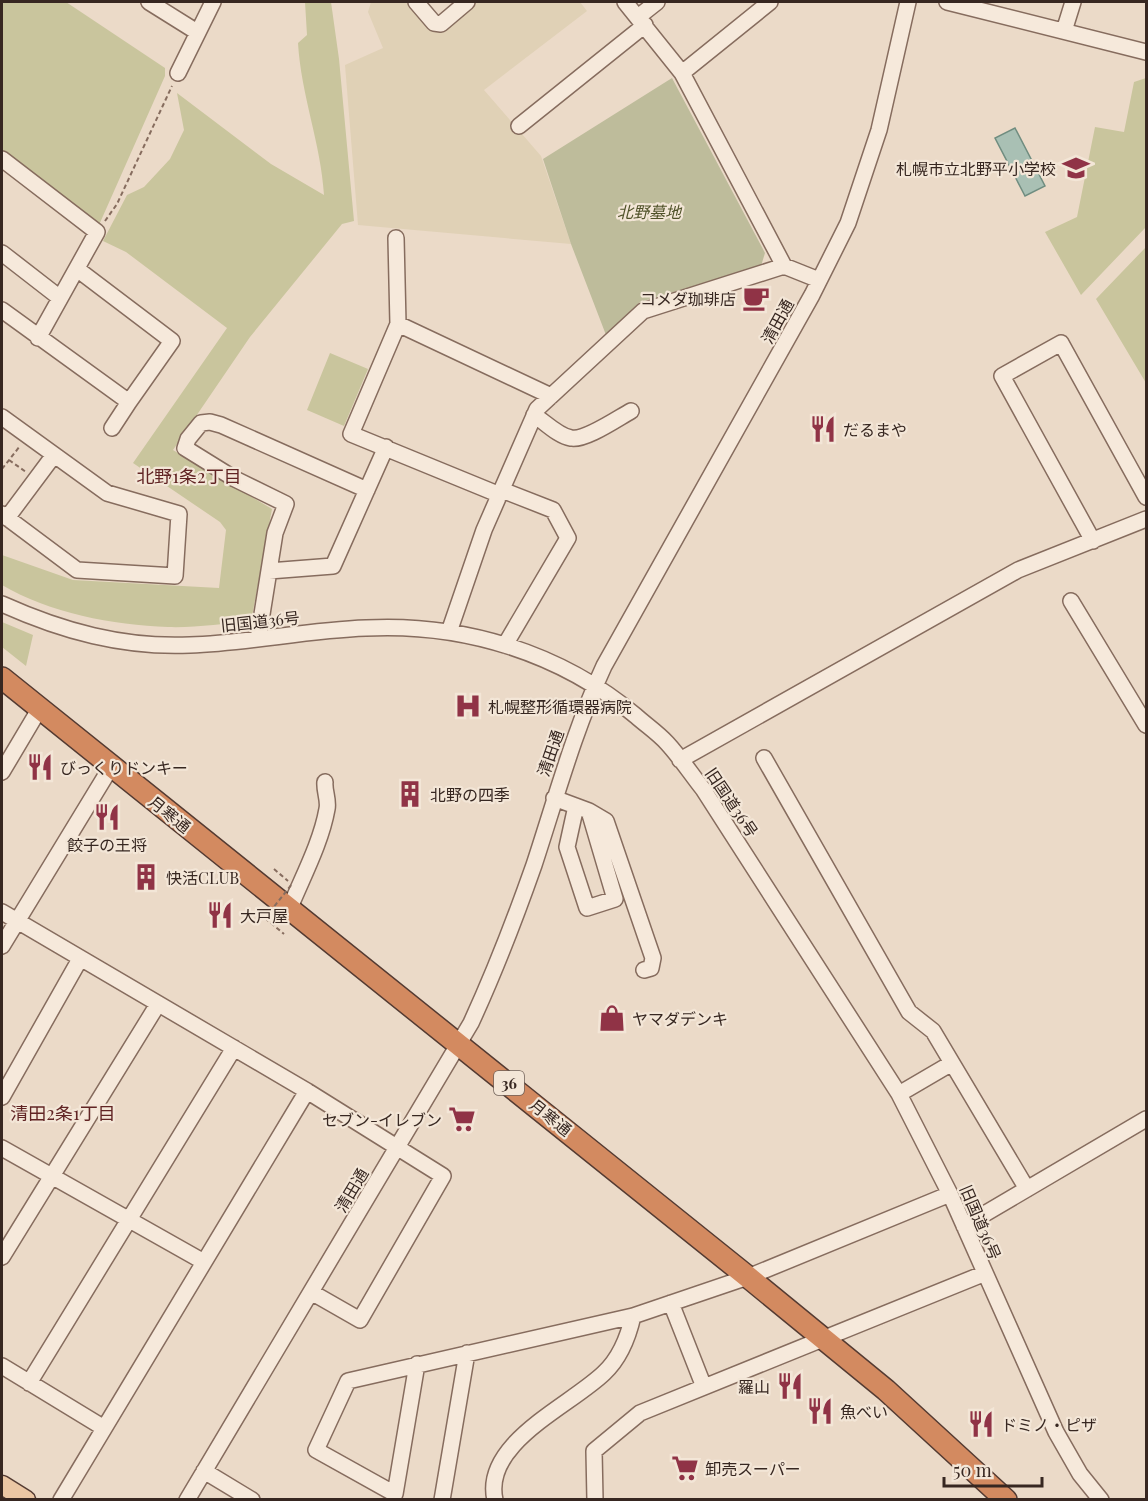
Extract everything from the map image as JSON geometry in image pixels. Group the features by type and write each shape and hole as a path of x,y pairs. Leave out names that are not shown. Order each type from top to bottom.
{"highway":[{"name":"月寒通","path":"2,678 824,1339 886,1390 1006,1500"}],"main road":[{"path":"2,1485 26,1500"}],"street":[{"path":"149,2 197,32"},
{"path":"178,73 213,2"},
{"path":"416,2 434,24 441,24 467,2"},
{"path":"625,2 682,73 784,266"},
{"path":"519,126 641,21 657,2"},
{"path":"682,73 770,2"},
{"name":"清田通","path":"187,1500 458,1045 497,966 534,864 583,714 596,686 849,223 868,171 908,2"},
{"path":"947,2 994,7 1064,31 1146,52"},
{"path":"1064,31 1073,2"},
{"path":"2,159 97,232 38,338"},
{"path":"396,238 398,324 351,435 553,510 568,538 506,645"},
{"path":"2,253 60,298"},
{"path":"449,632 484,530 537,409 643,311 784,266 819,280"},
{"path":"77,269 172,340 112,428"},
{"path":"2,310 129,402"},
{"path":"398,324 551,396"},
{"path":"1093,540 1002,376 1060,343 1146,497"},
{"path":"534,415 563,435 573,439 583,437 631,411"},
{"path":"2,417 54,455 106,494 179,514 175,576 77,570 4,516 36,480 54,455"},
{"path":"258,639 275,533 285,504 235,479 185,448 188,440 201,423 210,422 221,425 367,490"},
{"path":"269,571 333,566 386,447"},
{"path":"680,759 862,655 1018,570 1146,519"},
{"path":"1071,601 1146,725"},
{"name":"旧国道36号","path":"2,604 60,628 120,642 189,645 365,628 449,632 506,645 572,672 596,686 666,742 704,789 899,1094 950,1194 983,1274 1056,1432 1080,1474 1101,1500"},
{"path":"2,772 40,708"},
{"path":"765,758 909,1012 933,1031 1028,1189"},
{"path":"2,946 111,767"},
{"path":"289,910 322,825 327,807 325,782"},
{"path":"554,798 606,821 653,958 651,968 644,970"},
{"path":"583,809 615,899 587,908 567,847 583,809"},
{"path":"2,912 307,1091 443,1176 360,1320 311,1292"},
{"path":"2,1097 80,959"},
{"path":"2,1257 158,1004"},
{"path":"29,1383 234,1048"},
{"path":"899,1094 952,1063"},
{"path":"61,1500 307,1091"},
{"path":"964,1226 1146,1119"},
{"path":"2,1148 128,1222 204,1263"},
{"path":"417,1364 394,1494 316,1450 348,1381 417,1364 633,1316 748,1277 950,1194"},
{"path":"595,1500 594,1451 640,1413 983,1274"},
{"path":"671,1303 704,1387"},
{"path":"495,1500 492,1485 503,1459 517,1440 605,1373 627,1341 633,1316"},
{"path":"442,1500 467,1353"},
{"path":"2,1366 104,1428"},
{"path":"204,1471 252,1500"}],"path":[{"path":"97,232 117,204 178,73"},
{"path":"2,469 27,436"},
{"path":"9,460 36,480"},
{"path":"274,869 292,884 265,918 284,934"}],"shaded area":[{"path":"2,2 66,2 165,68 165,76 99,225 2,151"},
{"path":"305,2 331,2 339,59 354,221 342,224 250,337 173,450 272,509 251,622 178,627 125,624 82,616 20,595 2,585 2,555 73,580 219,588 226,530 220,522 133,463 227,328 126,252 103,241 127,195 144,187 170,159 184,130 177,93 271,164 324,195 298,43 307,35"},
{"path":"371,2 410,2 437,32 476,2 580,2 587,11 484,90 541,156 571,244 358,225 345,65 383,48 368,12"},
{"path":"1146,78 1146,227 1081,295 1045,232 1077,217 1095,127 1124,132 1134,82"},
{"path":"1015,128 1045,186 1025,196 995,138"},
{"path":"1146,247 1146,383 1096,299"},
{"path":"330,353 368,369 344,426 307,410"},
{"path":"2,622 33,635 26,666 2,647"}],"green space":[{"name":"北野墓地","path":"672,78 765,253 761,266 640,302 606,335 571,244 543,159"}],"place":[{"name":"札幌市立北野平小学校","path":"1076,168"},
{"name":"コメダ珈琲店","path":"756,298"},
{"name":"だるまや","path":"823,429"},
{"name":"札幌整形循環器病院","path":"468,706"},
{"name":"びっくりドンキー","path":"40,767"},
{"name":"北野の四季","path":"410,794"},
{"name":"餃子の王将","path":"107,817"},
{"name":"快活CLUB","path":"146,877"},
{"name":"大戸屋","path":"220,915"},
{"name":"ヤマダデンキ","path":"612,1018"},
{"name":"セブン-イレブン","path":"462,1119"},
{"name":"羅山","path":"790,1386"},
{"name":"魚べい","path":"820,1411"},
{"name":"ドミノ・ピザ","path":"981,1424"},
{"name":"卸売スーパー","path":"685,1468"}],"district":[{"name":"北野1条2丁目","path":"189,476"},
{"name":"清田2条1丁目","path":"63,1113"}]}
